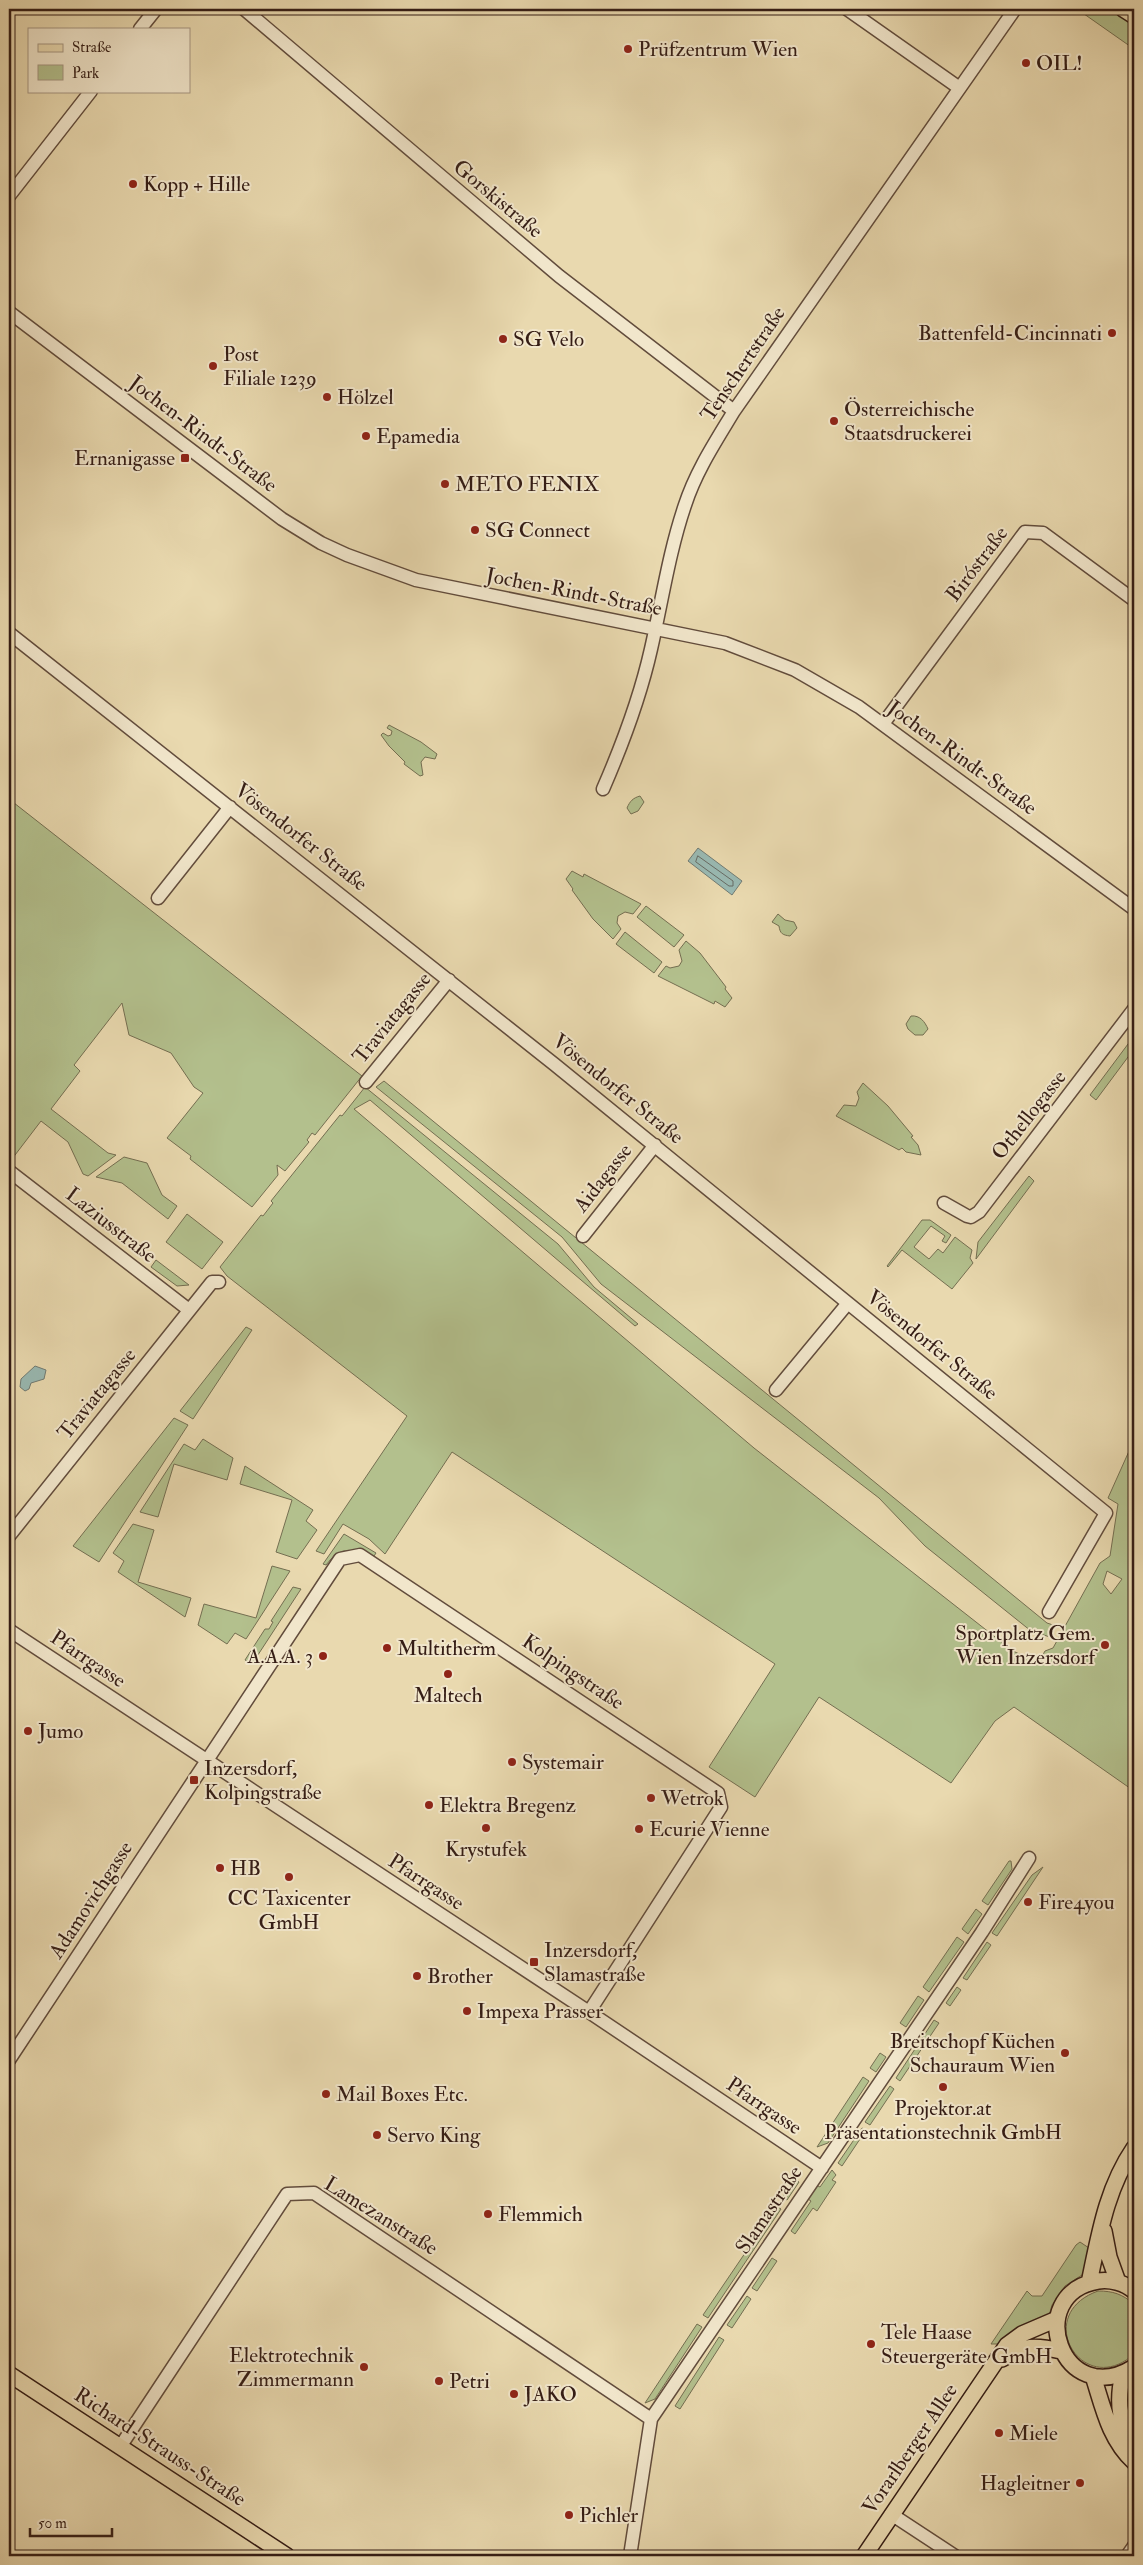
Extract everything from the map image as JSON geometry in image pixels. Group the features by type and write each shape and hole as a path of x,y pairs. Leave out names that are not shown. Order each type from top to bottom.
{"main road":[{"path":"1123,9 1134,16"},
{"path":"1089,2283 1108,2198 1119,2172 1134,2148"},
{"path":"1103,2226 1109,2257 1118,2282"},
{"path":"1129,2371 1107,2378 1093,2376 1079,2370 1061,2351 1056,2332 1057,2319 1063,2304 1074,2291 1089,2283 1104,2280 1118,2282 1134,2291"},
{"name":"Vorarlberger Allee","path":"864,2556 1007,2345 1022,2334 1057,2319"},
{"name":"Vorarlberger Allee","path":"992,2366 1021,2348 1039,2346 1061,2351"},
{"path":"1129,2371 1119,2407 1124,2428 1134,2453"},
{"name":"Richard-Strauss-Straße","path":"9,2374 287,2556"},
{"path":"1093,2376 1112,2433 1122,2451 1134,2462"}],"street":[{"path":"141,28 156,9"},
{"name":"Gorskistraße","path":"244,9 551,270 734,411"},
{"path":"847,9 958,88"},
{"name":"Tenschertstraße","path":"603,789 626,737 655,628 673,545 685,505 705,459 734,411 1015,9"},
{"path":"9,196 90,92"},
{"name":"Jochen-Rindt-Straße","path":"9,312 282,519 321,543 365,563 416,580 725,643 772,659 823,684 883,724 1134,909"},
{"name":"Biróstraße","path":"883,724 1024,532 1043,533 1134,600"},
{"name":"Vösendorfer Straße","path":"10,636 449,980 655,1145 1106,1513 1050,1612"},
{"path":"158,898 230,807"},
{"name":"Traviatagasse","path":"366,1082 449,980"},
{"name":"Othellogasse","path":"944,1202 967,1216 971,1217 979,1212 1134,1009"},
{"name":"Aidagasse","path":"583,1236 655,1145"},
{"name":"Laziusstraße","path":"9,1171 189,1310"},
{"name":"Traviatagasse","path":"9,1536 212,1282 218,1282"},
{"path":"776,1390 848,1302"},
{"name":"Kolpingstraße","path":"207,1762 340,1559 360,1555 718,1793 721,1807 589,2012"},
{"name":"Pfarrgasse","path":"9,1630 589,2012 822,2168"},
{"name":"Adamovichgasse","path":"9,2060 207,1762"},
{"name":"Slamastraße","path":"630,2556 652,2419 982,1932 1029,1858"},
{"name":"Lamezanstraße","path":"120,2447 287,2194 314,2194 652,2419"},
{"path":"891,2514 955,2556"},
{"path":"1128,2556 1134,2546"}],"green space":[{"path":"1077,9 1111,9 1134,25 1134,49"},
{"path":"389,725 421,742 437,754 435,759 425,757 421,762 423,775 420,776 404,764 405,762 381,735 383,733 388,736 391,735 392,731 387,728"},
{"path":"640,796 644,802 638,811 631,814 627,808 628,806 634,799"},
{"path":"9,799 362,1076 315,1135 312,1133 307,1140 309,1142 285,1171 277,1165 278,1175 252,1207 190,1159 191,1156 167,1138 203,1093 194,1087 171,1053 129,1035 122,1003 74,1065 80,1071 51,1109 108,1153 116,1155 88,1176 83,1174 68,1142 41,1121 12,1159 9,1157"},
{"path":"572,871 583,877 584,874 641,904 633,914 625,912 618,916 617,923 621,929 613,939 593,919 572,890 566,879"},
{"path":"646,906 684,935 674,947 637,917"},
{"path":"778,914 785,920 794,922 797,928 790,936 782,934 779,926 772,922"},
{"path":"625,932 662,962 654,973 616,944"},
{"path":"686,941 700,953 726,987 725,989 732,998 725,1007 715,1001 714,1004 658,976 666,966 670,968 679,966 682,961 679,950"},
{"path":"911,1016 920,1018 925,1024 928,1029 923,1035 915,1035 908,1029 906,1024"},
{"path":"1134,1036 1134,1049 1096,1100 1090,1095"},
{"path":"384,1081 1047,1623 1056,1626 1050,1637 1031,1631 925,1546 879,1498 601,1284 562,1237 376,1087"},
{"path":"863,1083 888,1106 913,1136 911,1137 918,1145 921,1155 906,1152 902,1148 899,1150 836,1116 844,1105 856,1106 859,1098 857,1092"},
{"path":"365,1087 558,1244 594,1287 638,1324 635,1326 370,1100 354,1109 754,1448 1013,1651 1038,1663 1045,1651 1053,1648 1100,1563 1110,1556 1118,1504 1108,1498 1134,1440 1134,1791 1014,1707 995,1721 951,1783 819,1697 755,1797 709,1767 775,1664 452,1452 385,1554 369,1539 343,1524 324,1554 316,1551 407,1416 227,1276 220,1267 261,1215 263,1216 273,1203 271,1201 340,1115 342,1116","holes":["1107,1571 1122,1579 1111,1594 1103,1584"]},
{"path":"124,1157 147,1163 162,1195 177,1206 168,1219 122,1183 96,1177"},
{"path":"1029,1176 1034,1181 976,1259 978,1242"},
{"path":"187,1214 223,1242 202,1269 166,1242"},
{"path":"922,1220 930,1220 951,1235 946,1243 942,1241 945,1236 931,1226 914,1247 929,1259 938,1249 943,1253 955,1237 972,1250 970,1258 973,1263 952,1289 902,1250 887,1266"},
{"path":"156,1260 189,1285 177,1286 151,1267"},
{"path":"246,1327 252,1330 193,1419 180,1411"},
{"path":"174,1418 188,1425 99,1562 73,1546"},
{"path":"203,1439 233,1458 227,1480 174,1464 158,1517 140,1512 184,1444 195,1450"},
{"path":"245,1466 313,1510 306,1521 317,1530 297,1559 276,1552 292,1500 240,1484"},
{"path":"133,1524 154,1530 138,1582 191,1598 185,1617 118,1572 124,1561 113,1553"},
{"path":"344,1534 376,1553 374,1556 348,1550 343,1551 332,1558 326,1565 323,1564"},
{"path":"272,1566 290,1571 246,1639 235,1633 227,1644 198,1625 204,1604 256,1618"},
{"path":"293,1587 301,1589 252,1664 245,1660 265,1629 269,1629 273,1622 271,1621"},
{"path":"1009,1861 1011,1861 1012,1869 988,1905 982,1901"},
{"path":"1043,1867 997,1936 992,1933 1032,1875"},
{"path":"976,1909 982,1914 968,1934 962,1929"},
{"path":"957,1937 964,1942 929,1992 923,1987"},
{"path":"987,1942 991,1945 967,1980 963,1978"},
{"path":"957,1987 961,1990 950,2006 946,2003"},
{"path":"918,1996 924,2000 906,2027 900,2023"},
{"path":"934,2020 939,2023 900,2081 896,2078"},
{"path":"880,2053 886,2057 876,2072 870,2068"},
{"path":"863,2077 869,2081 828,2143 817,2147"},
{"path":"890,2086 894,2089 870,2125 865,2122"},
{"path":"862,2128 866,2130 842,2166 838,2163"},
{"path":"832,2170 836,2175 832,2180 836,2182 817,2211 813,2208 795,2234 791,2231 811,2201 808,2199 816,2185 820,2187"},
{"path":"795,2180 799,2182 787,2200 782,2197"},
{"path":"777,2206 781,2209 708,2318 703,2315"},
{"path":"1080,2242 1089,2248 1086,2270 1082,2275 1065,2286 1052,2305 1050,2312 1043,2319 999,2344 991,2344 1027,2291 1032,2296 1042,2296 1076,2245"},
{"path":"772,2258 777,2261 757,2291 752,2288"},
{"path":"1098,2291 1117,2294 1134,2304 1134,2354 1115,2365 1097,2367 1083,2361 1072,2349 1066,2334 1068,2317 1078,2302"},
{"path":"747,2296 751,2299 732,2328 727,2325"},
{"path":"697,2324 702,2327 655,2399 645,2403"},
{"path":"719,2337 724,2340 680,2409 675,2406"}],"water":[{"path":"698,848 742,881 732,895 688,861"},
{"path":"35,1366 46,1370 44,1379 31,1383 29,1389 25,1391 20,1387 21,1379"}],"place":[{"name":"Prüfzentrum Wien","path":"628,49"},
{"name":"OIL!","path":"1026,63"},
{"name":"Kopp + Hille","path":"133,184"},
{"name":"Battenfeld-Cincinnati","path":"1112,333"},
{"name":"SG Velo","path":"503,339"},
{"name":"Post Filiale 1239","path":"213,366"},
{"name":"Hölzel","path":"327,397"},
{"name":"Österreichische Staatsdruckerei","path":"834,421"},
{"name":"Epamedia","path":"366,436"},
{"name":"Ernanigasse","path":"185,458"},
{"name":"METO FENIX","path":"445,484"},
{"name":"SG Connect","path":"475,530"},
{"name":"Sportplatz Gem. Wien Inzersdorf","path":"1105,1645"},
{"name":"Multitherm","path":"387,1648"},
{"name":"A.A.A. 3","path":"323,1656"},
{"name":"Maltech","path":"448,1674"},
{"name":"Jumo","path":"28,1731"},
{"name":"Systemair","path":"512,1762"},
{"name":"Inzersdorf, Kolpingstraße","path":"194,1780"},
{"name":"Wetrok","path":"651,1798"},
{"name":"Elektra Bregenz","path":"429,1805"},
{"name":"Krystufek","path":"486,1828"},
{"name":"Ecurie Vienne","path":"639,1829"},
{"name":"HB","path":"220,1868"},
{"name":"CC Taxicenter GmbH","path":"289,1877"},
{"name":"Fire4you","path":"1028,1902"},
{"name":"Inzersdorf, Slamastraße","path":"534,1962"},
{"name":"Brother","path":"417,1976"},
{"name":"Impexa Prasser","path":"467,2011"},
{"name":"Breitschopf Küchen Schauraum Wien","path":"1065,2053"},
{"name":"Projektor.at Präsentationstechnik GmbH","path":"943,2087"},
{"name":"Mail Boxes Etc.","path":"326,2094"},
{"name":"Servo King","path":"377,2135"},
{"name":"Flemmich","path":"488,2214"},
{"name":"Tele Haase Steuergeräte GmbH","path":"871,2344"},
{"name":"Elektrotechnik Zimmermann","path":"364,2367"},
{"name":"Petri","path":"439,2381"},
{"name":"JAKO","path":"514,2394"},
{"name":"Miele","path":"999,2433"},
{"name":"Hagleitner","path":"1080,2483"},
{"name":"Pichler","path":"569,2515"}]}
